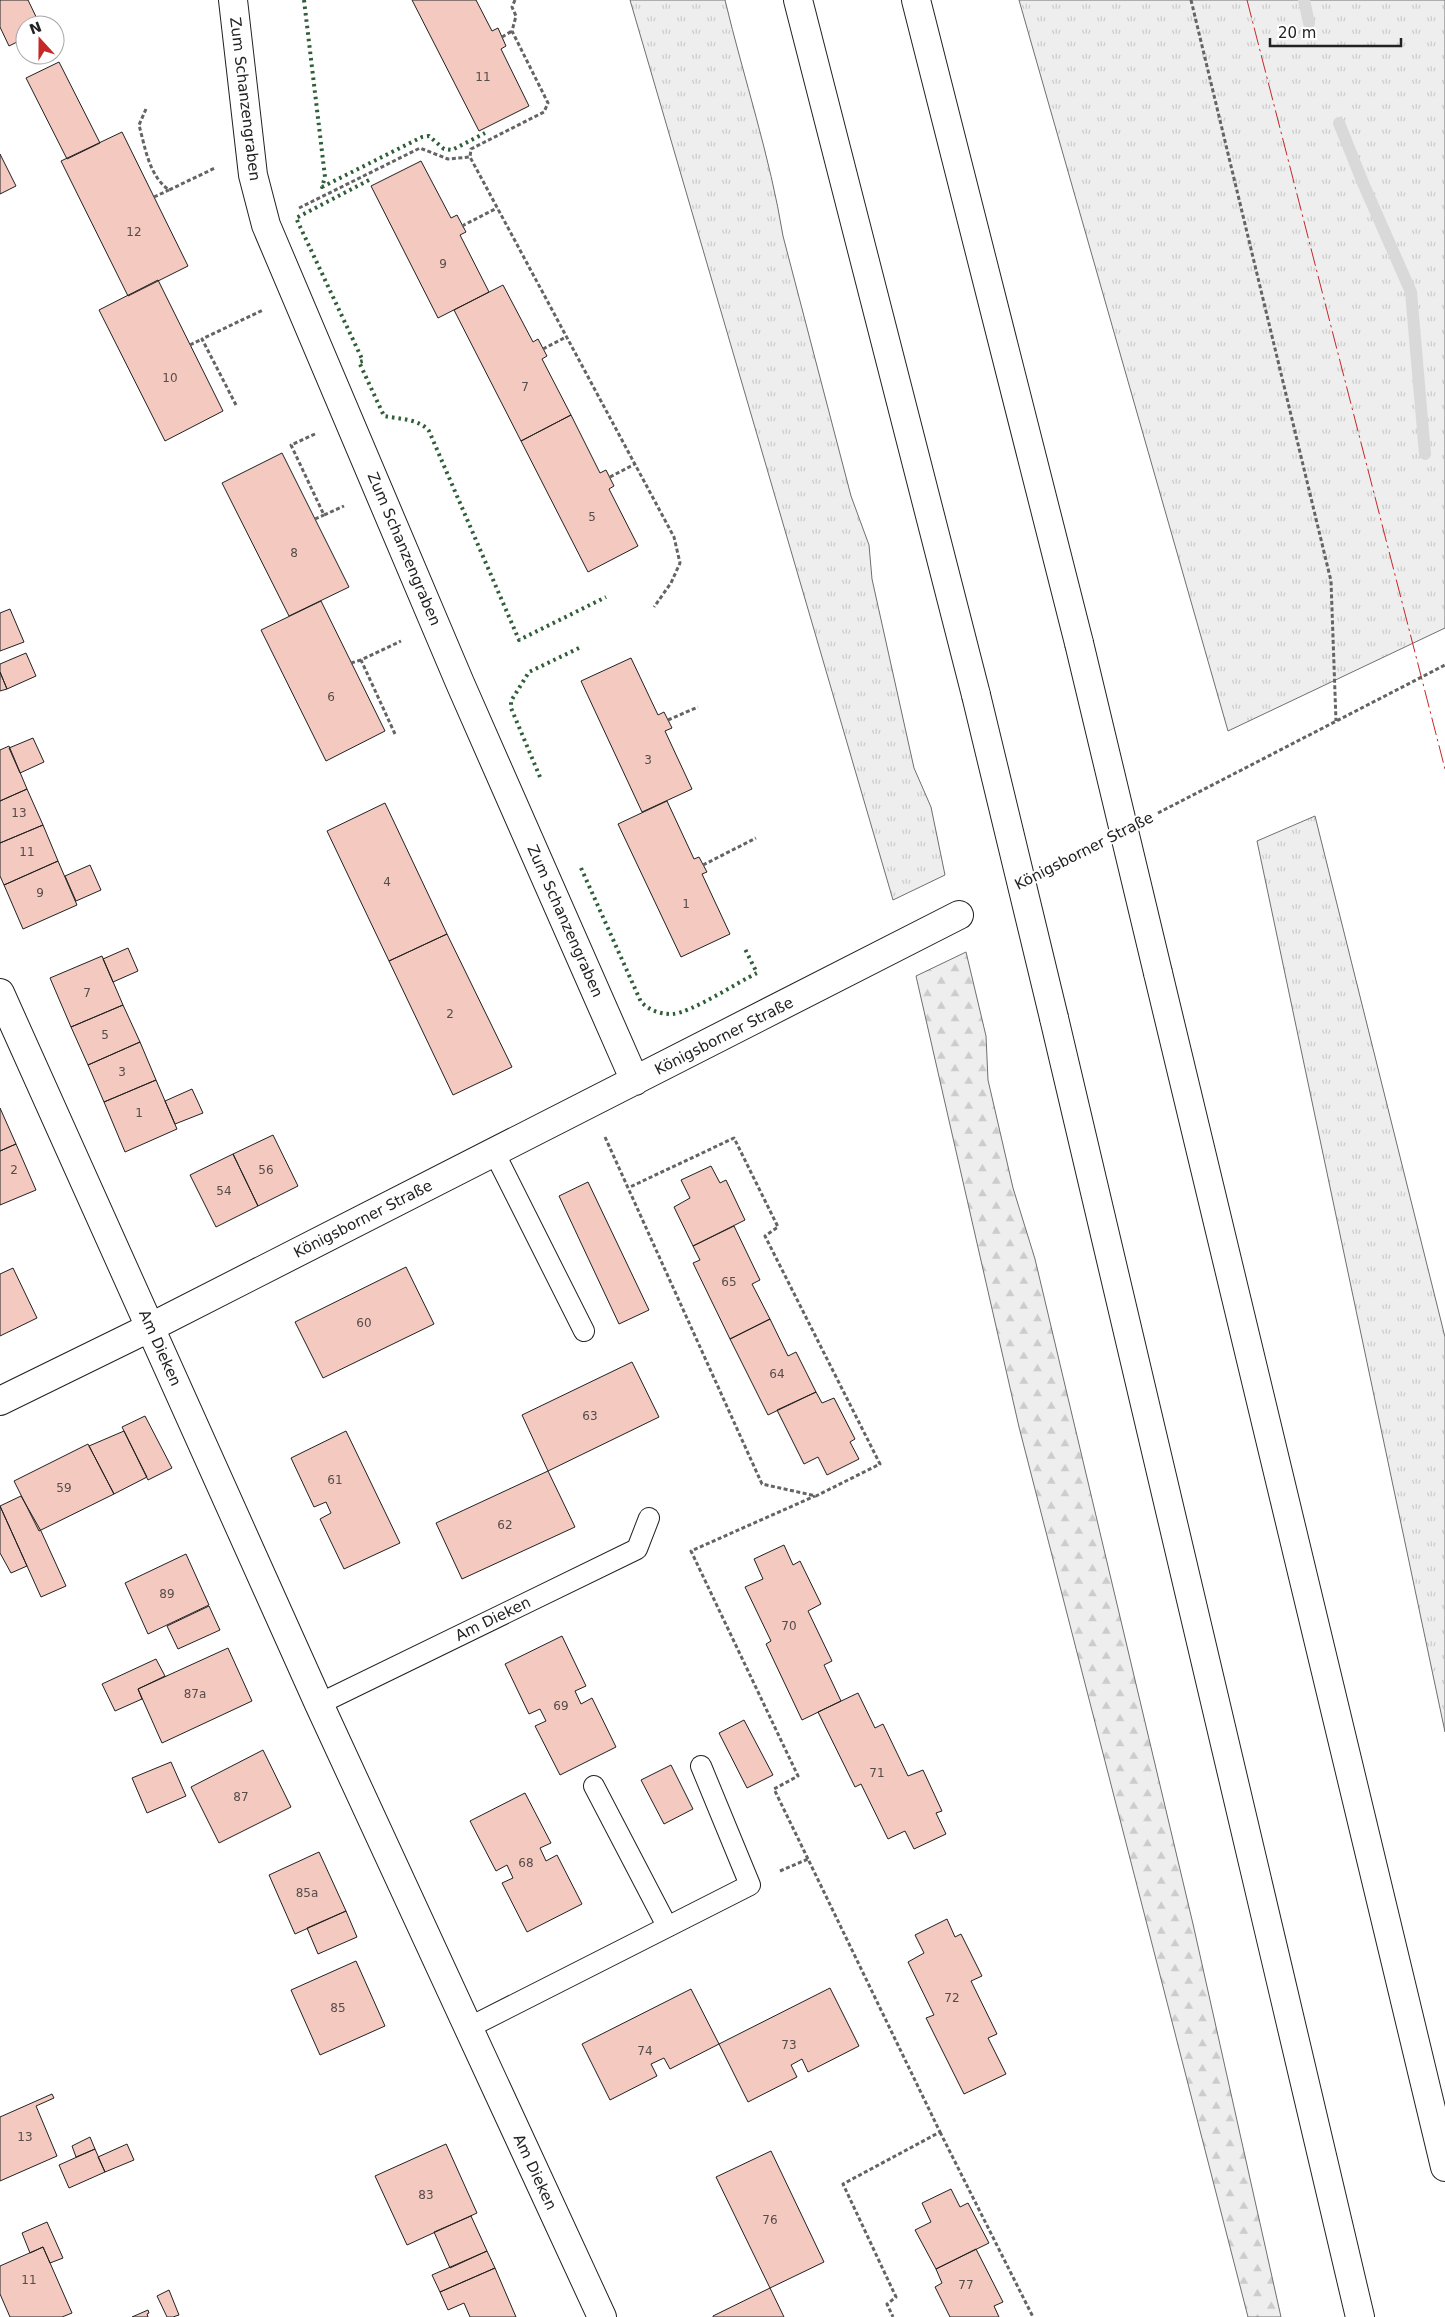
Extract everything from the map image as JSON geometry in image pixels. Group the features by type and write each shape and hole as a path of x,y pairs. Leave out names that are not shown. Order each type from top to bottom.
{"main road":[{"name":"Zum Schanzengraben","path":"233,0 253,175 266,225 436,625 635,1081"},
{"path":"798,0 976,695 1360,2317"},
{"path":"916,0 1079,643 1445,2167"},
{"name":"Königsborner Straße","path":"0,1401 151,1327 590,1105 959,915"},
{"name":"Am Dieken","path":"0,993 319,1704 602,2317"}],"lane":[{"path":"494,1152 584,1331"},
{"name":"Am Dieken","path":"319,1704 637,1549 649,1518"},
{"path":"468,2028 750,1885 701,1766"},
{"path":"594,1786 667,1926"}],"path":[{"path":"515,0 512,7 516,16 512,31 548,103 544,112 471,149 470,157 674,537 680,563 671,583 654,607"},
{"path":"1191,0 1331,581 1336,722"},
{"path":"502,37 512,31"},
{"path":"146,109 139,125 151,165 160,184 169,190"},
{"path":"266,225 420,148 448,159 470,157"},
{"path":"154,198 250,152"},
{"path":"462,226 498,208"},
{"path":"190,345 295,294"},
{"path":"543,348 566,337"},
{"path":"202,339 236,405"},
{"path":"324,514 291,445 348,419"},
{"path":"610,478 635,464"},
{"path":"315,519 379,492"},
{"path":"351,663 436,625"},
{"path":"361,660 395,734"},
{"name":"Königsborner Straße","path":"1152,816 1445,666"},
{"path":"668,720 698,707"},
{"path":"703,864 756,838"},
{"name":"Königsborner Straße","path":"1047,870 1090,848"},
{"path":"590,1105 630,1188 762,1484 816,1496"},
{"path":"630,1188 734,1138 778,1227 765,1236 880,1464 816,1496 691,1551 798,1776 774,1789 940,2132 1033,2317"},
{"path":"750,1885 808,1859"},
{"path":"893,2317 887,2304 896,2297 843,2184 940,2132"}],"green space":[{"path":"630,0 725,0 764,147 783,236 851,496 869,545 872,579 914,768 931,807 945,875 893,900"},
{"path":"1019,0 1445,0 1445,628 1228,731"},
{"path":"1315,816 1445,1337 1445,1732 1257,841"},
{"path":"966,952 986,1036 988,1080 1013,1188 1035,1259 1193,1924 1281,2317 1248,2317 1019,1427 916,976"}],"building":[{"path":"0,0 28,0 35,15 15,15 15,43 9,46 0,27"},
{"path":"412,0 476,0 492,31 498,28 506,46 501,49 529,106 479,131"},
{"path":"53,65 61,65 100,143 67,159 26,78"},
{"path":"122,132 188,266 128,296 61,161"},
{"path":"0,154 16,186 0,194"},
{"path":"421,161 451,218 457,215 466,232 460,235 489,292 438,318 371,186"},
{"path":"158,280 223,411 165,441 99,310"},
{"path":"503,285 533,342 538,339 547,356 542,359 571,415 521,441 454,310"},
{"path":"571,415 600,473 606,470 614,486 609,489 638,546 588,572 521,441"},
{"path":"282,453 349,587 289,616 222,483"},
{"path":"321,601 385,731 326,761 261,630"},
{"path":"10,609 24,642 0,651 0,613"},
{"path":"26,653 36,676 7,689 0,672 0,664"},
{"path":"631,658 658,715 664,712 672,728 665,731 692,789 642,812 581,681"},
{"path":"0,672 7,689 0,691"},
{"path":"33,738 44,762 20,773 9,748"},
{"path":"9,746 27,789 0,801 0,750"},
{"path":"27,789 43,825 0,843 0,801"},
{"path":"667,801 694,859 699,857 707,872 702,874 730,934 681,957 618,824"},
{"path":"385,803 447,934 389,961 327,831"},
{"path":"43,825 58,861 4,885 0,876 0,843"},
{"path":"58,861 77,905 23,929 4,885"},
{"path":"90,865 101,890 76,901 65,876"},
{"path":"447,934 512,1067 453,1095 389,961"},
{"path":"128,948 138,971 113,982 103,959"},
{"path":"102,956 123,1005 71,1027 50,978"},
{"path":"123,1005 140,1042 88,1065 71,1027"},
{"path":"140,1042 156,1080 104,1102 88,1065"},
{"path":"156,1080 177,1129 125,1152 104,1102"},
{"path":"192,1089 203,1113 175,1124 165,1101"},
{"path":"0,1108 16,1144 0,1151"},
{"path":"273,1135 298,1186 258,1206 233,1154"},
{"path":"16,1144 36,1190 0,1205 0,1151"},
{"path":"233,1154 258,1206 216,1227 190,1175"},
{"path":"711,1166 720,1183 726,1180 745,1220 693,1246 674,1207 690,1198 681,1180"},
{"path":"588,1182 649,1310 619,1324 559,1196"},
{"path":"734,1226 760,1280 752,1284 770,1319 730,1339 693,1263 700,1260 693,1246"},
{"path":"406,1267 434,1324 323,1378 295,1322"},
{"path":"13,1268 37,1318 0,1336 0,1274"},
{"path":"770,1319 788,1356 796,1352 816,1392 768,1415 730,1339"},
{"path":"632,1362 659,1417 548,1471 522,1415"},
{"path":"816,1392 822,1403 834,1398 855,1439 850,1442 859,1459 827,1475 818,1457 804,1464 777,1410"},
{"path":"145,1416 172,1468 148,1480 122,1427"},
{"path":"124,1431 147,1477 114,1494 89,1446"},
{"path":"346,1431 400,1543 344,1569 320,1519 331,1513 326,1502 314,1507 291,1458"},
{"path":"88,1444 114,1494 39,1531 14,1481"},
{"path":"548,1471 575,1527 462,1579 436,1523"},
{"path":"21,1496 41,1531 66,1586 41,1597 0,1506"},
{"path":"0,1506 27,1566 11,1573 0,1553"},
{"path":"784,1545 793,1565 800,1561 821,1604 808,1611 832,1661 824,1665 841,1701 802,1720 766,1644 771,1641 745,1587 763,1579 754,1559"},
{"path":"186,1554 209,1605 148,1634 125,1583"},
{"path":"209,1606 220,1630 178,1649 167,1626"},
{"path":"562,1636 586,1686 575,1691 581,1704 592,1698 616,1747 560,1775 535,1726 546,1721 540,1709 529,1714 505,1664"},
{"path":"228,1648 252,1701 162,1743 138,1689"},
{"path":"156,1659 165,1676 138,1689 142,1699 115,1711 102,1684"},
{"path":"858,1693 875,1728 883,1724 908,1776 923,1770 942,1811 936,1813 946,1834 914,1849 905,1831 888,1839 861,1784 855,1787 818,1712"},
{"path":"744,1720 773,1775 747,1788 719,1733"},
{"path":"263,1750 291,1807 219,1843 191,1787"},
{"path":"171,1762 186,1796 147,1813 132,1778"},
{"path":"671,1765 693,1809 664,1824 641,1780"},
{"path":"525,1793 551,1843 540,1848 546,1861 557,1855 582,1904 527,1932 502,1883 513,1878 507,1865 496,1871 470,1821"},
{"path":"319,1852 346,1911 295,1934 269,1875"},
{"path":"346,1911 357,1937 318,1954 307,1928"},
{"path":"947,1919 955,1937 961,1934 982,1976 971,1981 997,2034 988,2038 1006,2074 964,2094 926,2018 934,2015 908,1962 924,1953 915,1935"},
{"path":"356,1961 385,2026 320,2055 291,1990"},
{"path":"830,1988 859,2046 808,2072 802,2059 791,2065 797,2077 748,2102 719,2044"},
{"path":"691,1989 719,2044 670,2069 664,2058 651,2064 657,2076 610,2100 582,2044"},
{"path":"52,2094 54,2098 36,2106 57,2156 0,2181 0,2117"},
{"path":"90,2137 95,2149 76,2157 72,2146"},
{"path":"127,2144 134,2160 105,2172 98,2157"},
{"path":"446,2144 477,2213 407,2245 375,2176"},
{"path":"95,2149 105,2172 69,2188 59,2165"},
{"path":"771,2151 824,2262 770,2288 716,2177"},
{"path":"951,2189 960,2207 968,2203 989,2243 936,2269 915,2230 931,2222 922,2203"},
{"path":"471,2216 487,2251 450,2268 434,2232"},
{"path":"47,2222 63,2258 50,2263 43,2247 30,2253 22,2233"},
{"path":"43,2247 72,2313 62,2317 10,2317 0,2294 0,2266"},
{"path":"976,2249 1003,2302 994,2306 999,2317 950,2317 935,2287 942,2283 936,2269"},
{"path":"487,2251 495,2268 440,2292 432,2275"},
{"path":"495,2268 516,2317 470,2317 464,2303 448,2310 440,2292"},
{"path":"770,2288 784,2317 713,2317 713,2316"},
{"path":"169,2290 179,2315 173,2317 167,2317 157,2296"},
{"path":"148,2310 148,2317 132,2317"}],"waterway":[{"path":"1304,0 1309,23"},
{"path":"1339,123 1411,292 1425,454"}],"hedge":[{"path":"304,0 325,177 322,187 422,137 429,136 444,149 452,150 485,133"},
{"path":"369,180 296,218 363,361 359,362 384,416 415,422 429,431 519,640 606,597"},
{"path":"540,777 511,708 511,701 529,672 579,648"},
{"path":"581,868 641,1002 651,1009 667,1014 680,1012 702,1003 757,973 744,947"}],"power":[{"path":"1247,0 1445,769"}]}
